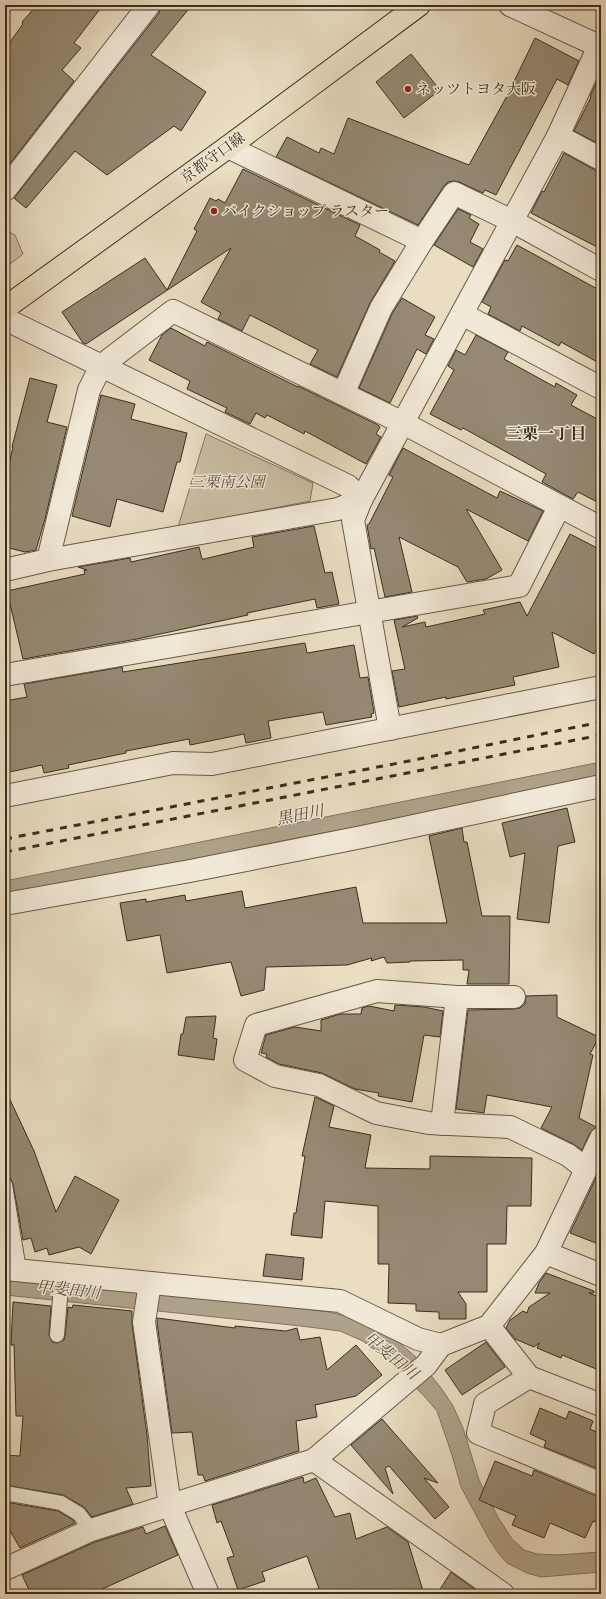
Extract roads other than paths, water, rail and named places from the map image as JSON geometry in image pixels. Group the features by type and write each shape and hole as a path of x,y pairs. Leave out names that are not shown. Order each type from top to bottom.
{"main road":[{"name":"京都守口線","path":"5,308 228,147 419,5"}],"street":[{"path":"5,190 149,5"},
{"path":"390,729 353,520 361,500 558,136 600,46 510,5"},
{"path":"558,136 601,159"},
{"path":"228,147 422,241"},
{"path":"343,394 381,308 422,241 454,193 512,220 601,270"},
{"path":"48,560 89,390 101,366 173,311 403,423 601,528"},
{"path":"462,314 601,388"},
{"path":"5,319 348,486 361,500"},
{"path":"5,570 48,560 338,509 361,500"},
{"path":"5,674 519,586 559,506"},
{"path":"5,796 173,763 212,764 601,687"},
{"path":"5,904 362,837 601,786"},
{"path":"514,996 457,997 378,992 256,1025 245,1060 275,1076 319,1086 376,1113 429,1123 510,1127 568,1155 586,1169"},
{"path":"442,1124 457,997"},
{"path":"5,1569 91,1530 314,1460 426,1365 441,1345 489,1326 546,1253 600,1141"},
{"path":"546,1253 601,1275"},
{"path":"12,1270 61,1276 340,1301 418,1339 441,1345"},
{"path":"150,1283 144,1322 170,1506 208,1594"},
{"path":"489,1326 529,1377 601,1405"},
{"path":"529,1377 485,1404 478,1433 601,1484"},
{"path":"314,1460 503,1594"}],"lane":[{"path":"5,1185 12,1270"},
{"path":"57,1335 61,1276"},
{"path":"5,1493 61,1503 79,1514 91,1530"}],"water":[{"path":"601,762 601,779 5,897 5,881"},
{"name":"甲斐田川","path":"5,1274 329,1312 355,1318 396,1340 417,1358 441,1388 453,1406 463,1428 479,1480 499,1519 512,1539 524,1550 537,1554 558,1555 601,1552 601,1572 541,1577 527,1573 507,1563 489,1539 461,1487 437,1411 389,1361 363,1341 340,1331 5,1295"}],"railway":[{"path":"5,839 409,761 601,722"},
{"path":"5,852 601,735"}],"place":[{"name":"ネッツトヨタ大阪","path":"408,89"},
{"name":"バイクショップ ラスター","path":"214,211"}],"district":[{"name":"三栗一丁目","path":"546,434"}],"park label":[{"name":"三栗南公園","path":"227,482"}],"water label":[{"name":"黒田川","path":"300,815"}]}
